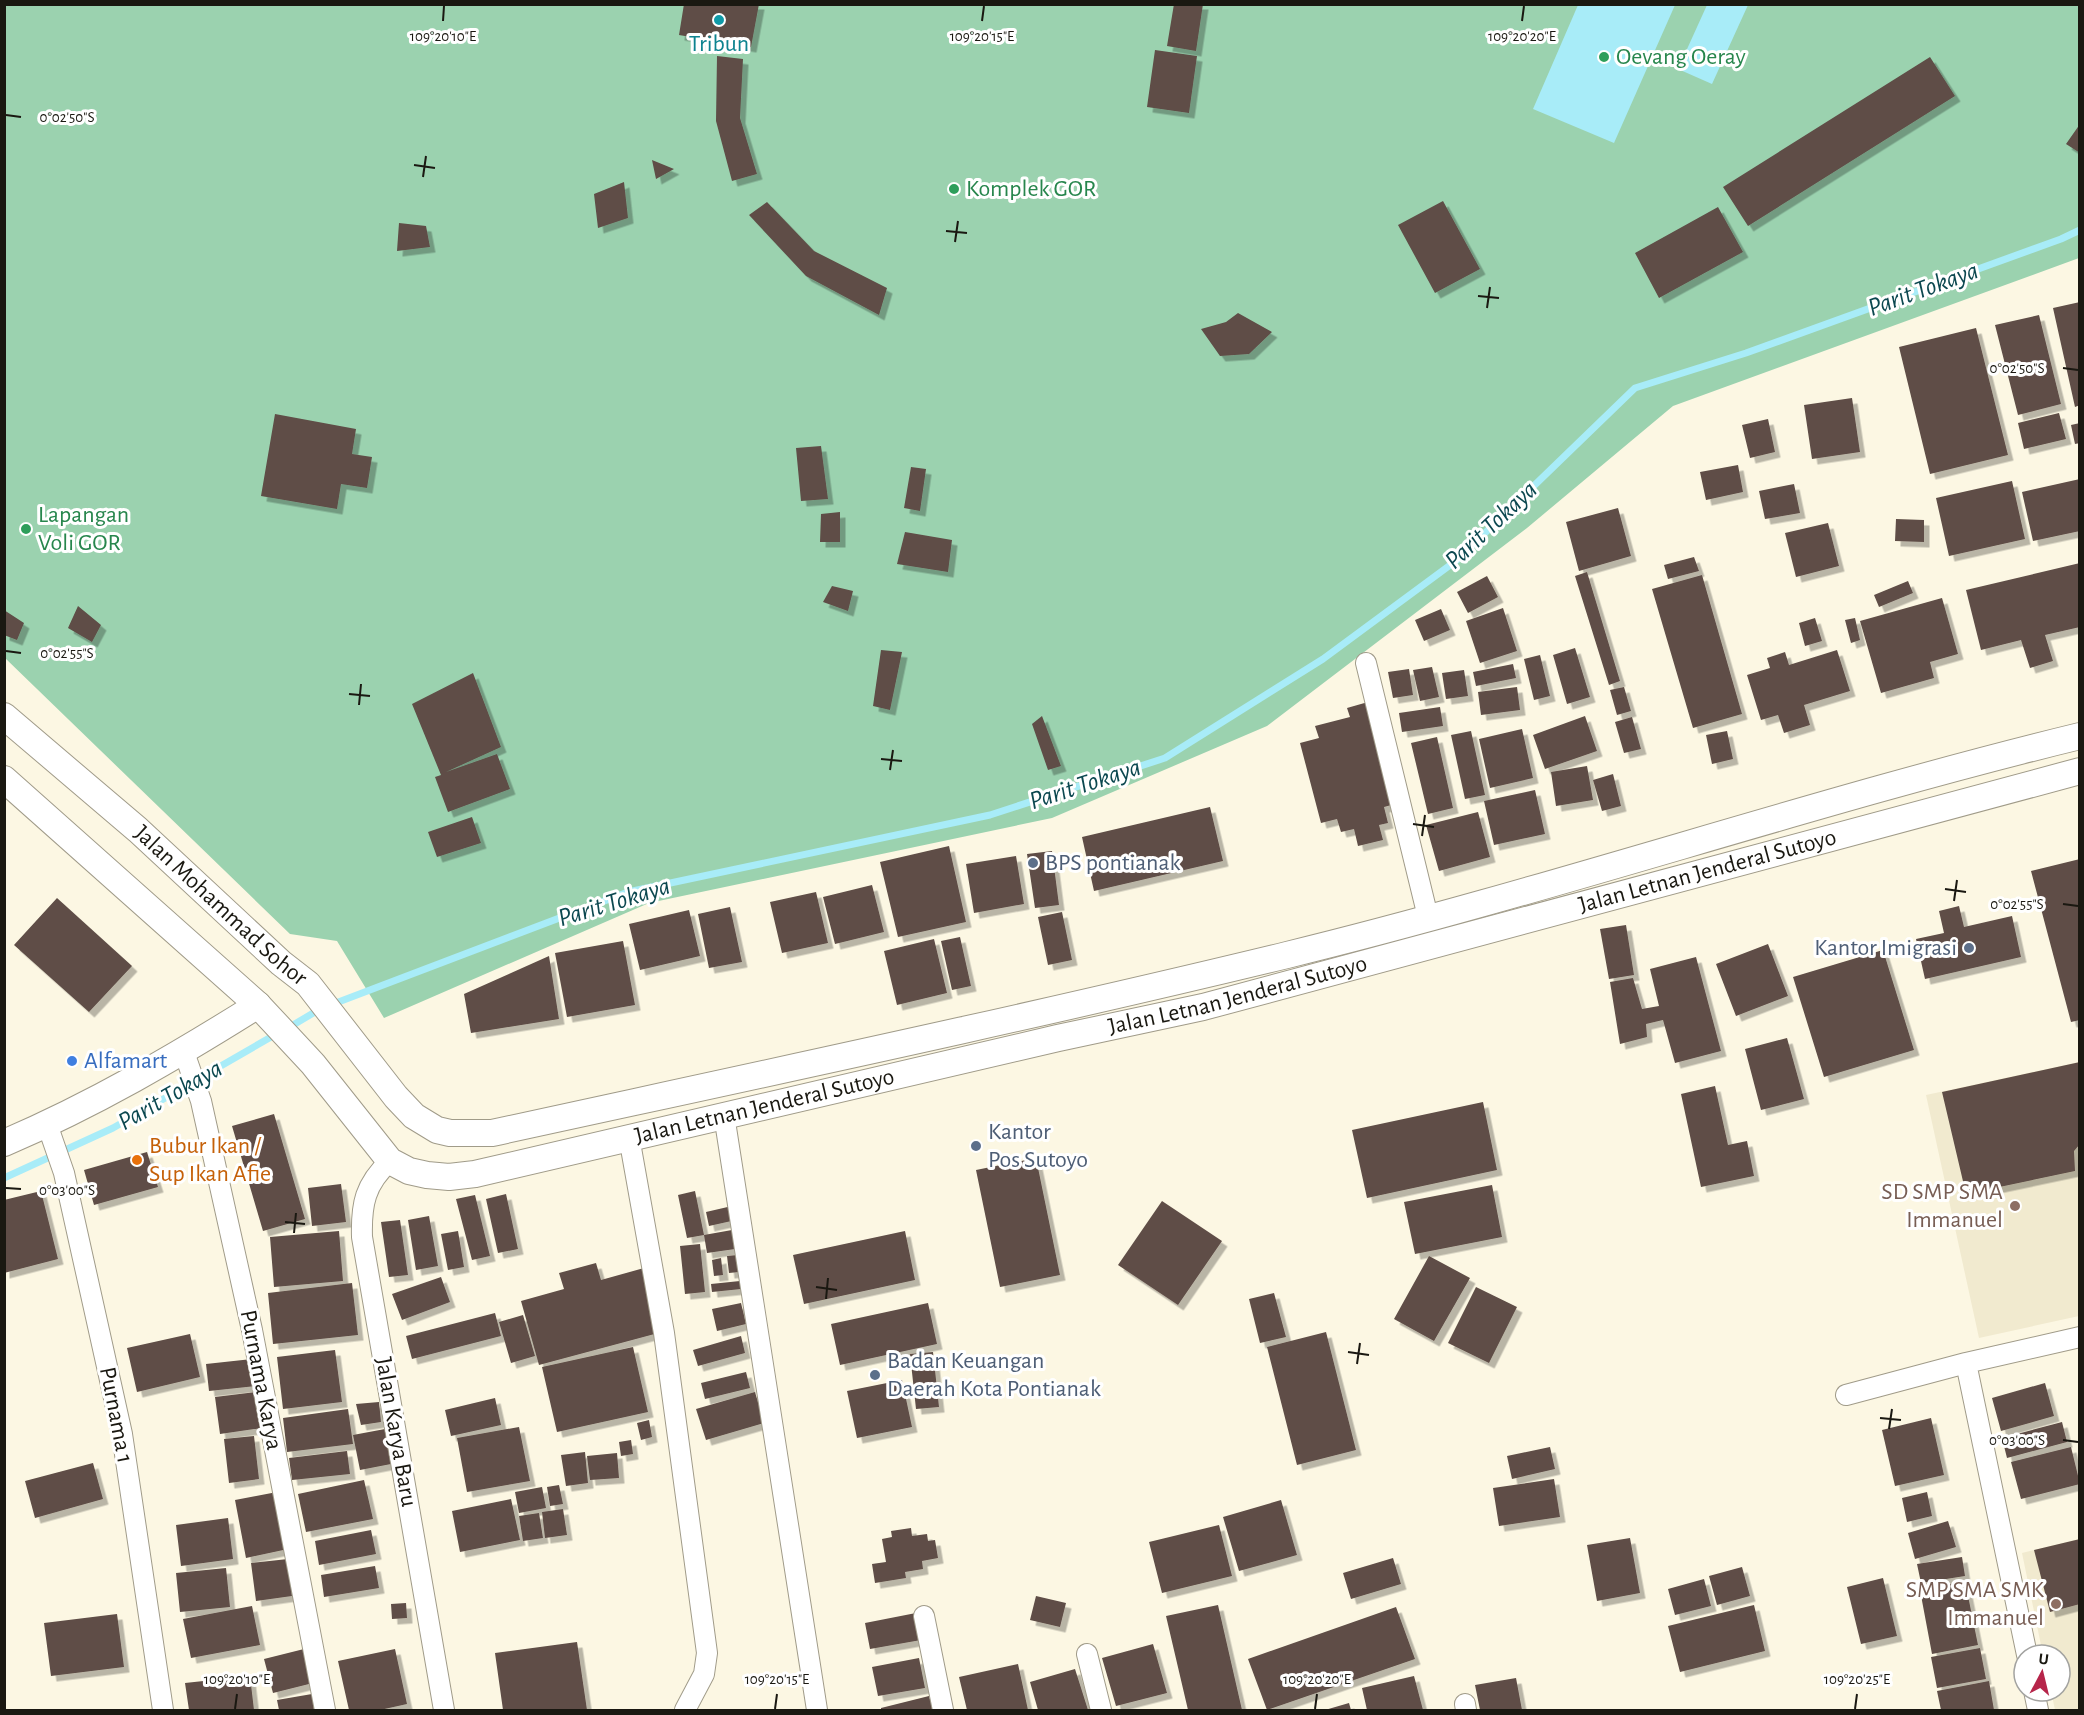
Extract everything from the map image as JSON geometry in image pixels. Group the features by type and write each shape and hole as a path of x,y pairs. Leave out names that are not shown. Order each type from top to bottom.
{"street":[{"path":"1366,663 1428,916"},
{"name":"Jalan Mohammad Sohor","path":"4,716 138,830 281,963 308,984 396,1097 414,1116"},
{"name":"Jalan Letnan Jenderal Sutoyo","path":"414,1116 437,1130 450,1133 492,1133 1050,1012 1208,972 1287,955 1841,798 2079,736"},
{"name":"Jalan Letnan Jenderal Sutoyo","path":"390,1161 409,1171 449,1177 475,1174 1058,1038 1203,1007 2079,771"},
{"name":"Jalan Mohammad Sohor","path":"4,779 262,1010 313,1064 371,1141 390,1161"},
{"path":"4,1143 51,1135 188,1062 262,1010"},
{"path":"1050,1012 1058,1038"},
{"name":"Purnama Karya","path":"188,1062 201,1101 252,1330 325,1710"},
{"path":"724,1115 817,1710"},
{"name":"Purnama 1","path":"51,1135 64,1173 122,1434 164,1710"},
{"path":"629,1137 664,1333 707,1653 705,1674 685,1710"},
{"name":"Jalan Karya Baru","path":"390,1161 370,1182 363,1199 362,1237 444,1710"},
{"path":"1846,1395 1966,1363 2079,1337"},
{"path":"1966,1363 2024,1643"},
{"path":"924,1616 943,1710"},
{"path":"1088,1654 1101,1710"}],"shaded area":[{"name":"SD SMP SMA Immanuel","path":"2079,1062 2079,1316 1979,1338 1926,1095"},
{"name":"SMP SMA SMK Immanuel","path":"2079,1539 2079,1710 2055,1710 2054,1703 2072,1703 2072,1643 2041,1643 2022,1553"}],"green space":[{"path":"4,5 2079,5 2079,258 1673,406 1527,528 1267,726 1052,818 649,903 384,1018 337,941 290,934 5,658"}],"water":[{"name":"Oevang Oeray","path":"1578,5 1675,5 1614,143 1533,109"},
{"name":"Oevang Oeray","path":"1707,5 1748,5 1712,84 1678,69"}],"building":[{"name":"Tribun","path":"684,4 759,4 751,47 679,35"},
{"path":"1174,4 1203,4 1196,51 1167,46"},
{"path":"1155,50 1197,56 1189,113 1147,107"},
{"path":"717,56 743,59 740,118 757,174 732,181 716,121"},
{"path":"1930,57 1955,96 1748,226 1723,187"},
{"path":"2080,124 2080,153 2066,144"},
{"path":"652,160 674,169 656,179"},
{"path":"624,182 628,218 598,228 594,194"},
{"path":"1443,201 1480,269 1435,293 1398,225"},
{"path":"767,202 814,251 887,288 879,315 806,276 749,215"},
{"path":"1718,207 1743,252 1659,298 1635,253"},
{"path":"399,223 426,226 430,247 397,251"},
{"path":"2080,302 2080,405 2075,407 2053,308"},
{"path":"1238,313 1272,332 1249,354 1220,356 1201,329 1226,322"},
{"path":"2039,315 2061,404 2018,415 1995,325"},
{"path":"1976,328 2008,455 1930,474 1899,347"},
{"path":"1852,398 1860,452 1812,459 1804,405"},
{"path":"2059,413 2066,439 2024,449 2018,423"},
{"path":"275,414 356,429 352,454 372,457 367,488 341,484 337,509 261,496"},
{"path":"1768,419 1775,452 1750,458 1742,425"},
{"path":"2080,423 2080,443 2075,444 2071,425"},
{"path":"821,446 828,499 801,501 796,448"},
{"path":"1738,465 1743,492 1706,500 1700,472"},
{"path":"911,467 926,469 920,511 904,508"},
{"path":"2080,479 2080,531 2033,541 2022,492"},
{"path":"2012,481 2025,539 1949,556 1936,498"},
{"path":"1794,484 1800,513 1765,519 1759,491"},
{"path":"1618,508 1631,556 1579,571 1566,522"},
{"path":"840,512 840,542 820,542 821,514"},
{"path":"1896,519 1924,520 1924,542 1895,541"},
{"path":"1828,523 1839,566 1796,577 1785,533"},
{"path":"905,532 952,540 948,572 897,564"},
{"path":"1694,557 1699,571 1668,579 1664,565"},
{"path":"2080,563 2080,627 2045,635 2053,661 2030,668 2021,640 1981,650 1966,590"},
{"path":"1587,572 1620,681 1609,685 1575,576"},
{"path":"1702,575 1742,714 1693,728 1652,589"},
{"path":"1487,576 1498,597 1468,613 1457,592"},
{"path":"1908,581 1913,593 1879,607 1874,595"},
{"path":"832,586 853,591 848,611 823,602"},
{"path":"1942,598 1958,654 1930,662 1934,678 1881,693 1860,621"},
{"path":"78,606 101,625 92,642 68,628"},
{"path":"1503,608 1517,651 1480,663 1466,621"},
{"path":"1441,609 1450,630 1424,641 1415,620"},
{"path":"4,610 24,623 17,640 4,635"},
{"path":"1815,618 1822,641 1805,646 1799,623"},
{"path":"1855,618 1860,640 1851,643 1845,620"},
{"path":"1575,648 1590,697 1567,704 1553,655"},
{"path":"881,650 902,652 890,710 873,706"},
{"path":"1837,650 1850,691 1804,705 1810,725 1784,733 1778,715 1761,720 1747,675 1770,668 1767,658 1785,652 1789,665"},
{"path":"1540,655 1550,696 1534,700 1524,659"},
{"path":"1513,664 1516,678 1476,686 1473,672"},
{"path":"1432,667 1439,697 1420,701 1413,670"},
{"path":"1409,669 1413,695 1393,698 1388,672"},
{"path":"1464,670 1468,696 1446,699 1442,673"},
{"path":"473,673 501,747 446,772 497,754 510,789 448,812 435,777 441,775 412,704"},
{"path":"1517,687 1520,710 1481,715 1478,692"},
{"path":"1624,687 1631,711 1617,715 1610,690"},
{"path":"1368,702 1395,804 1384,807 1388,823 1379,825 1383,840 1358,846 1354,829 1341,832 1337,819 1321,823 1300,743 1319,738 1315,726 1350,717 1347,708"},
{"path":"1440,707 1443,726 1402,732 1399,713"},
{"path":"1042,716 1061,766 1048,770 1032,724"},
{"path":"1585,716 1597,751 1545,769 1533,735"},
{"path":"1632,717 1641,749 1624,753 1615,722"},
{"path":"1522,729 1533,778 1490,788 1479,739"},
{"path":"1471,731 1485,795 1465,799 1451,735"},
{"path":"1727,731 1733,759 1712,764 1706,735"},
{"path":"1437,737 1453,808 1428,814 1411,743"},
{"path":"1587,766 1593,800 1556,806 1551,772"},
{"path":"1613,774 1621,806 1602,811 1593,780"},
{"path":"1535,790 1545,834 1494,845 1484,801"},
{"path":"1210,807 1223,861 1094,891 1082,837"},
{"path":"1478,812 1490,857 1439,871 1426,825"},
{"path":"472,817 481,843 437,857 428,832"},
{"path":"949,846 966,922 898,937 880,862"},
{"path":"1052,851 1059,905 1035,908 1027,854"},
{"path":"1016,856 1024,904 974,913 966,864"},
{"path":"2080,859 2080,1020 2071,1022 2031,871"},
{"path":"872,885 884,932 835,944 823,897"},
{"path":"816,892 828,943 782,953 770,902"},
{"path":"57,898 132,966 89,1012 14,945"},
{"name":"Kantor Imigrasi","path":"1959,906 1964,927 2012,916 2021,957 1925,979 1916,939 1944,933 1939,911"},
{"path":"730,907 742,962 709,968 698,914"},
{"path":"689,910 700,956 640,970 629,924"},
{"path":"1062,912 1072,960 1048,965 1038,917"},
{"path":"1626,925 1634,975 1609,979 1600,929"},
{"path":"960,937 971,986 952,990 941,941"},
{"path":"934,939 947,993 897,1005 884,951"},
{"path":"623,941 635,1005 567,1017 555,953"},
{"path":"1768,944 1788,996 1736,1016 1716,964"},
{"path":"1883,950 1914,1050 1824,1077 1793,977"},
{"path":"549,956 559,1019 471,1033 464,994"},
{"path":"1696,957 1721,1051 1675,1063 1663,1020 1646,1024 1647,1037 1620,1044 1610,982 1633,978 1642,1009 1659,1006 1650,969"},
{"path":"1787,1038 1804,1099 1761,1110 1745,1049"},
{"path":"2080,1062 2080,1144 2074,1151 2075,1171 1966,1194 1942,1092"},
{"path":"1715,1086 1728,1145 1747,1141 1754,1176 1701,1187 1681,1094"},
{"path":"1483,1102 1497,1170 1367,1198 1352,1130"},
{"path":"274,1114 305,1219 263,1231 232,1126"},
{"path":"147,1152 158,1187 94,1205 84,1170"},
{"path":"1036,1158 1060,1275 1000,1287 976,1170"},
{"path":"341,1184 346,1222 312,1226 308,1188"},
{"path":"1492,1185 1502,1237 1415,1254 1404,1202"},
{"path":"41,1191 58,1259 4,1273 4,1200"},
{"path":"695,1191 704,1235 687,1238 678,1195"},
{"path":"506,1194 518,1249 498,1253 486,1199"},
{"path":"475,1195 490,1256 472,1260 456,1199"},
{"path":"1162,1201 1222,1241 1178,1305 1118,1265"},
{"path":"732,1206 736,1220 709,1226 706,1212"},
{"path":"429,1216 438,1266 416,1270 408,1220"},
{"path":"400,1220 408,1275 389,1277 381,1222"},
{"path":"732,1230 735,1249 707,1253 704,1235"},
{"path":"339,1231 343,1281 274,1287 270,1237"},
{"path":"458,1231 464,1267 448,1270 441,1234"},
{"path":"905,1231 915,1280 804,1304 793,1255"},
{"path":"700,1244 705,1292 685,1294 680,1246"},
{"path":"737,1255 739,1272 729,1273 727,1256"},
{"path":"1429,1256 1470,1278 1434,1341 1394,1319"},
{"path":"721,1258 723,1275 714,1276 712,1260"},
{"path":"596,1263 601,1280 644,1268 662,1332 539,1365 521,1301 564,1289 559,1273"},
{"path":"441,1277 450,1302 402,1320 392,1294"},
{"path":"740,1281 741,1289 712,1292 711,1284"},
{"path":"352,1283 358,1335 273,1344 268,1293"},
{"path":"1476,1287 1517,1307 1489,1363 1448,1343"},
{"path":"1274,1293 1286,1337 1260,1343 1249,1299"},
{"path":"741,1303 746,1324 717,1331 712,1309"},
{"path":"928,1303 937,1344 840,1365 831,1324"},
{"path":"495,1313 501,1336 412,1359 406,1336"},
{"path":"523,1315 535,1356 511,1363 499,1322"},
{"path":"1326,1332 1356,1450 1297,1465 1267,1347"},
{"path":"190,1334 200,1377 137,1392 127,1348"},
{"path":"741,1336 745,1353 698,1366 693,1350"},
{"path":"633,1347 648,1412 557,1432 542,1367"},
{"path":"335,1350 342,1402 283,1409 277,1357"},
{"path":"933,1352 939,1407 916,1409 910,1354"},
{"path":"252,1359 256,1386 209,1391 206,1364"},
{"path":"746,1372 750,1388 705,1399 701,1383"},
{"path":"902,1380 912,1427 857,1438 847,1391"},
{"path":"2045,1383 2054,1416 2001,1431 1992,1398"},
{"path":"257,1392 262,1428 220,1434 215,1397"},
{"path":"755,1392 764,1423 706,1440 696,1409"},
{"path":"495,1398 501,1425 451,1436 445,1410"},
{"path":"379,1402 381,1422 361,1425 356,1404"},
{"path":"348,1409 353,1444 287,1452 283,1418"},
{"path":"1931,1418 1944,1475 1895,1486 1882,1430"},
{"path":"649,1420 652,1437 641,1440 637,1423"},
{"path":"2062,1422 2067,1442 2007,1458 2002,1438"},
{"path":"519,1427 530,1481 467,1492 457,1438"},
{"path":"385,1429 391,1464 360,1470 353,1435"},
{"path":"254,1436 259,1479 229,1483 224,1439"},
{"path":"631,1440 633,1454 621,1456 619,1442"},
{"path":"1550,1447 1555,1469 1512,1479 1507,1456"},
{"path":"2071,1447 2080,1484 2021,1499 2011,1462"},
{"path":"347,1451 350,1474 292,1480 289,1458"},
{"path":"585,1452 588,1483 566,1486 561,1455"},
{"path":"617,1453 619,1478 590,1480 587,1456"},
{"path":"93,1463 103,1499 35,1518 25,1481"},
{"path":"1554,1479 1560,1517 1499,1526 1493,1488"},
{"path":"364,1480 373,1519 306,1532 298,1494"},
{"path":"559,1485 563,1504 550,1506 547,1487"},
{"path":"542,1487 546,1508 519,1513 515,1492"},
{"path":"277,1492 288,1549 246,1558 235,1500"},
{"path":"1927,1492 1932,1516 1907,1522 1902,1498"},
{"path":"511,1499 520,1540 460,1552 452,1511"},
{"path":"1281,1500 1297,1555 1239,1571 1223,1517"},
{"path":"563,1509 567,1535 545,1538 542,1512"},
{"path":"539,1513 543,1538 523,1541 519,1516"},
{"path":"228,1518 233,1559 181,1566 176,1525"},
{"path":"1948,1521 1956,1547 1915,1559 1908,1533"},
{"path":"1219,1525 1232,1576 1162,1593 1149,1542"},
{"path":"911,1528 912,1536 927,1534 928,1541 935,1540 938,1558 922,1561 923,1569 905,1572 906,1578 875,1583 872,1564 886,1562 882,1539 892,1537 891,1531"},
{"path":"371,1530 376,1554 319,1565 315,1541"},
{"path":"1630,1538 1640,1593 1597,1601 1587,1545"},
{"path":"2080,1539 2080,1604 2050,1612 2034,1550"},
{"path":"1962,1557 1965,1576 1921,1583 1917,1564"},
{"path":"1393,1558 1401,1584 1351,1599 1343,1573"},
{"path":"288,1559 292,1596 256,1601 251,1563"},
{"path":"375,1566 379,1588 324,1597 321,1575"},
{"path":"1742,1567 1750,1596 1717,1605 1709,1576"},
{"path":"226,1568 230,1607 180,1612 176,1573"},
{"path":"1883,1578 1897,1636 1861,1644 1847,1587"},
{"path":"1704,1579 1711,1606 1675,1615 1668,1589"},
{"path":"1965,1581 1978,1645 1932,1654 1920,1590"},
{"path":"1036,1596 1066,1603 1060,1627 1030,1620"},
{"path":"406,1603 407,1618 392,1619 391,1604"},
{"path":"1218,1605 1242,1710 1188,1710 1166,1616"},
{"path":"1754,1605 1765,1651 1680,1672 1668,1626"},
{"path":"252,1606 260,1645 191,1658 183,1619"},
{"path":"1396,1607 1415,1659 1267,1710 1248,1659"},
{"path":"916,1613 921,1640 870,1649 865,1623"},
{"path":"117,1614 124,1667 51,1676 44,1623"},
{"path":"577,1642 587,1710 503,1710 495,1653"},
{"path":"1153,1644 1167,1693 1116,1706 1102,1658"},
{"path":"1980,1648 1986,1679 1937,1688 1931,1657"},
{"path":"304,1649 313,1683 273,1693 264,1659"},
{"path":"395,1649 407,1704 380,1710 349,1710 338,1661"},
{"path":"919,1658 925,1688 878,1696 872,1667"},
{"path":"1018,1664 1028,1710 967,1710 959,1677"},
{"path":"1075,1669 1088,1710 1038,1710 1030,1682"},
{"path":"250,1676 254,1710 189,1710 185,1683"},
{"path":"1414,1676 1423,1710 1367,1710 1362,1688"},
{"path":"1516,1678 1522,1710 1480,1710 1475,1685"},
{"path":"1989,1681 1994,1710 1941,1710 1937,1691"},
{"path":"312,1694 314,1710 279,1710 277,1700"},
{"path":"929,1696 933,1710 881,1710 881,1708"},
{"path":"1349,1703 1351,1710 1325,1710"}],"waterway":[{"name":"Parit Tokaya","path":"288,1028 320,1009 628,892 990,815 1165,758 1323,659 1457,560 1635,388 1746,353 2061,239 2080,230"},
{"name":"Parit Tokaya","path":"4,1178 113,1128 278,1033"}],"place":[{"name":"Tribun","path":"719,20"},
{"name":"Oevang Oeray","path":"1604,57"},
{"name":"Komplek GOR","path":"954,189"},
{"name":"Lapangan Voli GOR","path":"26,529"},
{"name":"BPS pontianak","path":"1033,863"},
{"name":"Kantor Imigrasi","path":"1969,948"},
{"name":"Alfamart","path":"72,1061"},
{"name":"Kantor Pos Sutoyo","path":"976,1146"},
{"name":"Bubur Ikan / Sup Ikan Afie","path":"137,1160"},
{"name":"SD SMP SMA Immanuel","path":"2015,1206"},
{"name":"Badan Keuangan Daerah Kota Pontianak","path":"875,1375"},
{"name":"SMP SMA SMK Immanuel","path":"2056,1604"}]}
